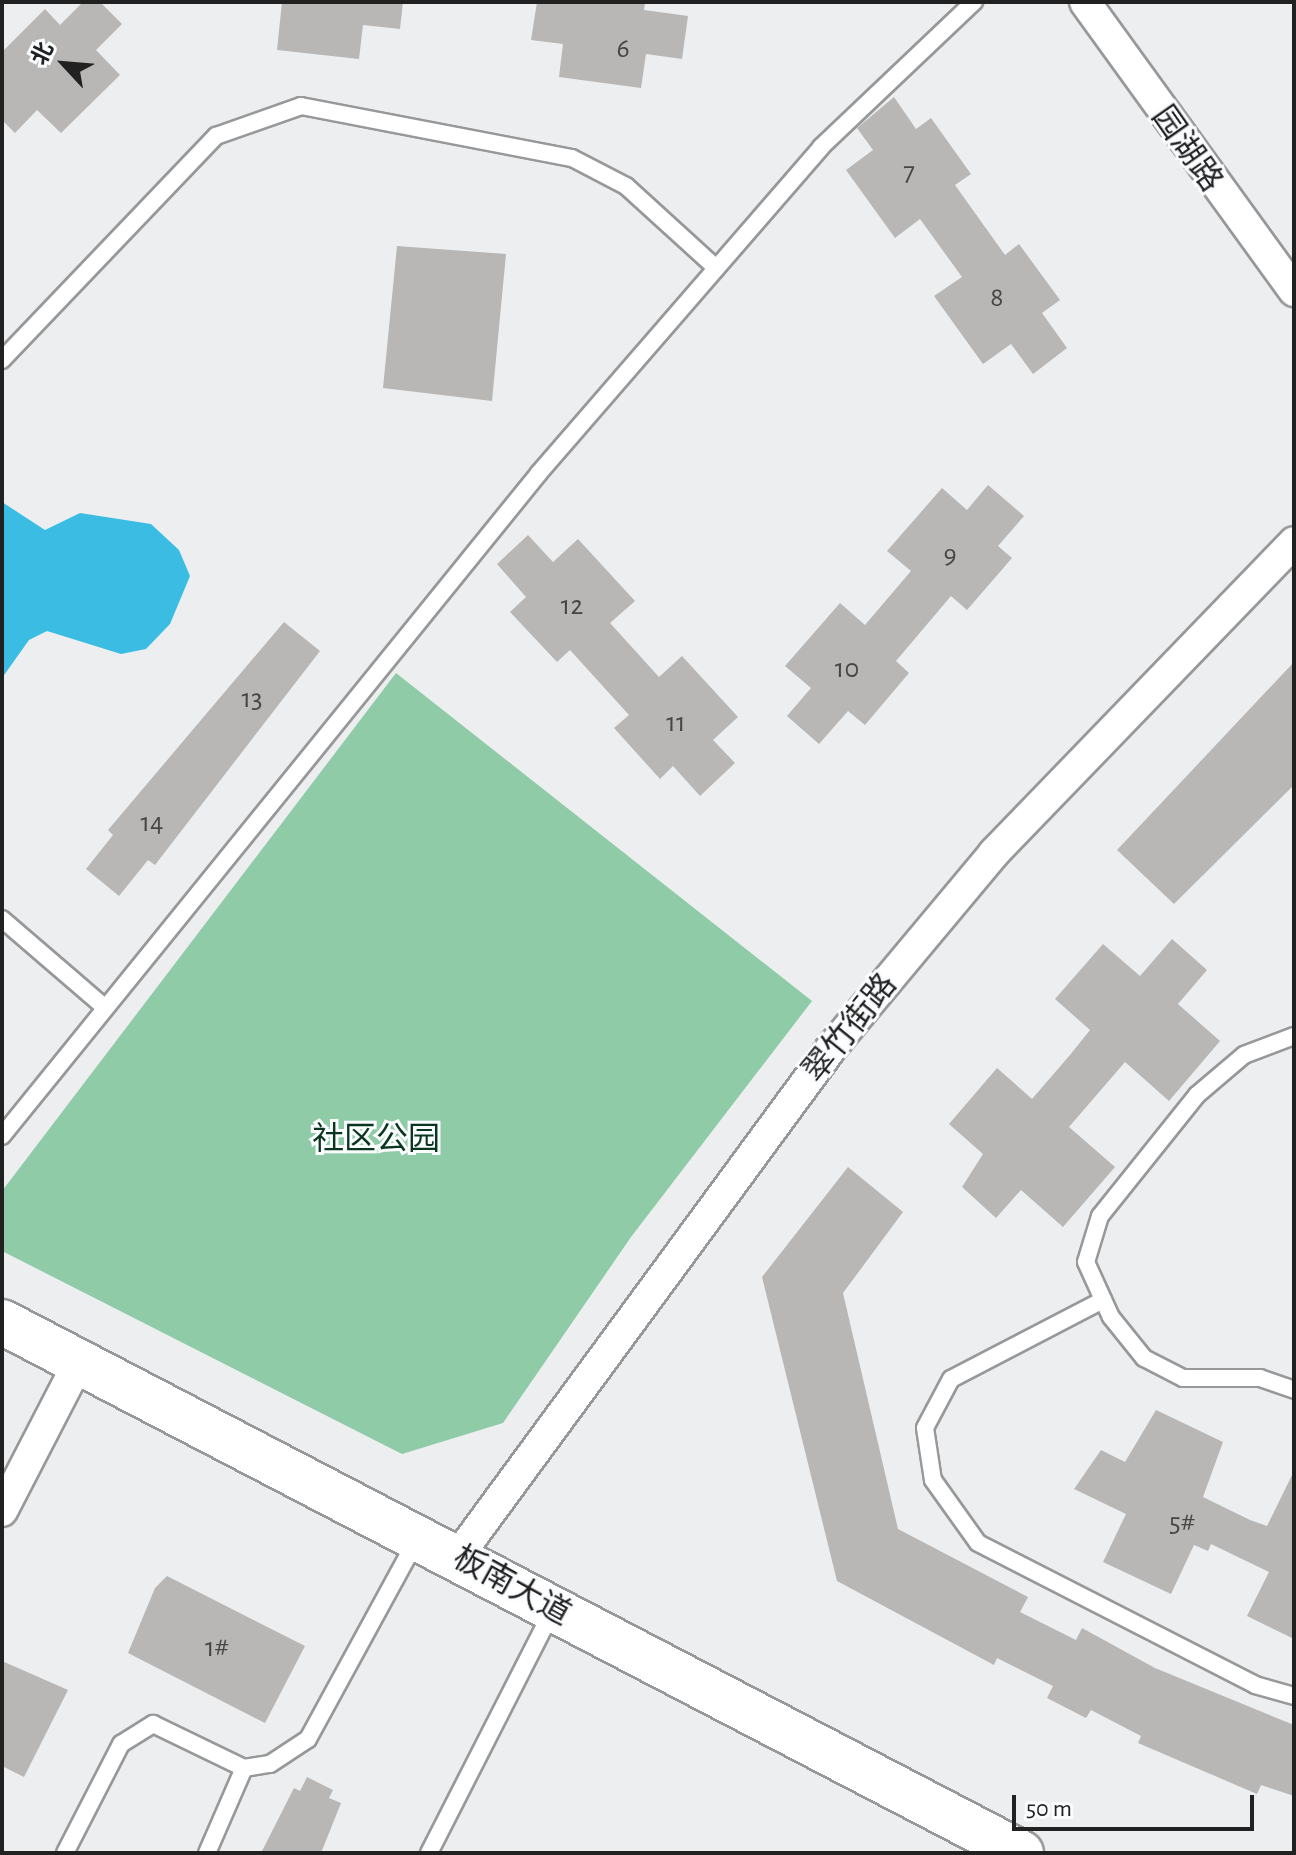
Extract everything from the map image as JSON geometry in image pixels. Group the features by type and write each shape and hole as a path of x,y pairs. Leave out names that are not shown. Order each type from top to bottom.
{"main road":[{"name":"板南大道","path":"2,1322 458,1556 1021,1853"}],"street":[{"name":"园湖路","path":"1085,2 1294,291"},
{"name":"翠竹街路","path":"458,1556 832,1047 994,853 1294,542"},
{"path":"2,1511 79,1362"}],"lane":[{"path":"2,1136 103,1006 716,268 821,147 974,2"},
{"path":"2,360 216,136 301,106 572,158 626,186 716,268"},
{"path":"2,919 103,1006"},
{"path":"1294,1036 1244,1055 1197,1095 1131,1170 1090,1243 1086,1262 1103,1300 1129,1341 1162,1369 1183,1378 1260,1378 1294,1390"},
{"path":"1103,1300 951,1379 925,1428 933,1480 978,1543 1255,1685 1294,1696"},
{"path":"65,1853 121,1744 136,1729 166,1727 244,1768 278,1760 315,1729 418,1536"},
{"path":"429,1853 554,1609"},
{"path":"207,1853 244,1768"}],"green space":[{"name":"社区公园","path":"396,673 812,1001 631,1237 503,1423 402,1454 2,1251 2,1191"}],"water":[{"path":"2,502 45,530 80,513 151,524 179,550 190,576 170,624 146,649 121,654 47,631 29,640 2,678"}],"building":[{"path":"83,2 100,2 122,24 96,50 120,75 61,133 37,110 15,133 2,120 2,52 45,9 60,25"},
{"path":"282,2 403,2 400,29 363,25 359,59 277,50"},
{"path":"537,2 645,2 644,10 688,16 682,59 646,54 641,88 559,77 563,44 531,40"},
{"path":"894,97 916,129 931,118 971,174 955,185 1005,255 1019,244 1060,300 1042,313 1067,348 1033,374 1011,344 983,364 934,296 962,277 920,219 895,238 846,170 873,150 857,128"},
{"path":"397,246 506,254 492,401 383,388"},
{"path":"988,485 1024,516 998,546 1012,558 967,610 951,596 896,661 909,673 865,725 848,711 819,744 787,716 811,688 785,666 840,603 865,625 911,571 887,551 942,488 967,510"},
{"path":"528,535 553,562 578,539 635,601 610,623 659,677 682,656 738,717 713,740 735,763 700,796 673,766 660,779 614,728 629,715 570,650 557,662 510,612 526,597 497,564"},
{"path":"284,622 320,651 155,865 148,860 119,896 86,869 113,835 108,830"},
{"path":"1294,662 1294,785 1174,904 1117,850"},
{"path":"1172,939 1207,970 1178,1004 1220,1041 1169,1101 1125,1062 1069,1127 1115,1167 1063,1227 1021,1190 996,1218 962,1187 983,1154 949,1124 997,1068 1032,1099 1070,1055 1090,1030 1055,999 1103,944 1140,976"},
{"path":"848,1167 903,1212 843,1293 898,1529 1028,1597 1020,1612 1076,1640 1082,1628 1155,1668 1294,1725 1294,1796 1261,1785 1257,1794 1138,1743 1141,1736 1091,1710 1086,1718 1047,1698 1053,1686 997,1658 994,1665 837,1581 762,1277"},
{"path":"1156,1410 1223,1442 1203,1497 1250,1520 1267,1526 1294,1471 1294,1639 1247,1616 1269,1572 1211,1544 1208,1551 1194,1545 1171,1594 1103,1562 1126,1514 1074,1489 1101,1450 1125,1462"},
{"path":"167,1576 305,1646 265,1723 128,1653 155,1588"},
{"path":"2,1661 68,1690 24,1777 2,1766"},
{"path":"307,1777 333,1790 329,1798 341,1803 321,1853 261,1853 294,1788 300,1791"}]}
